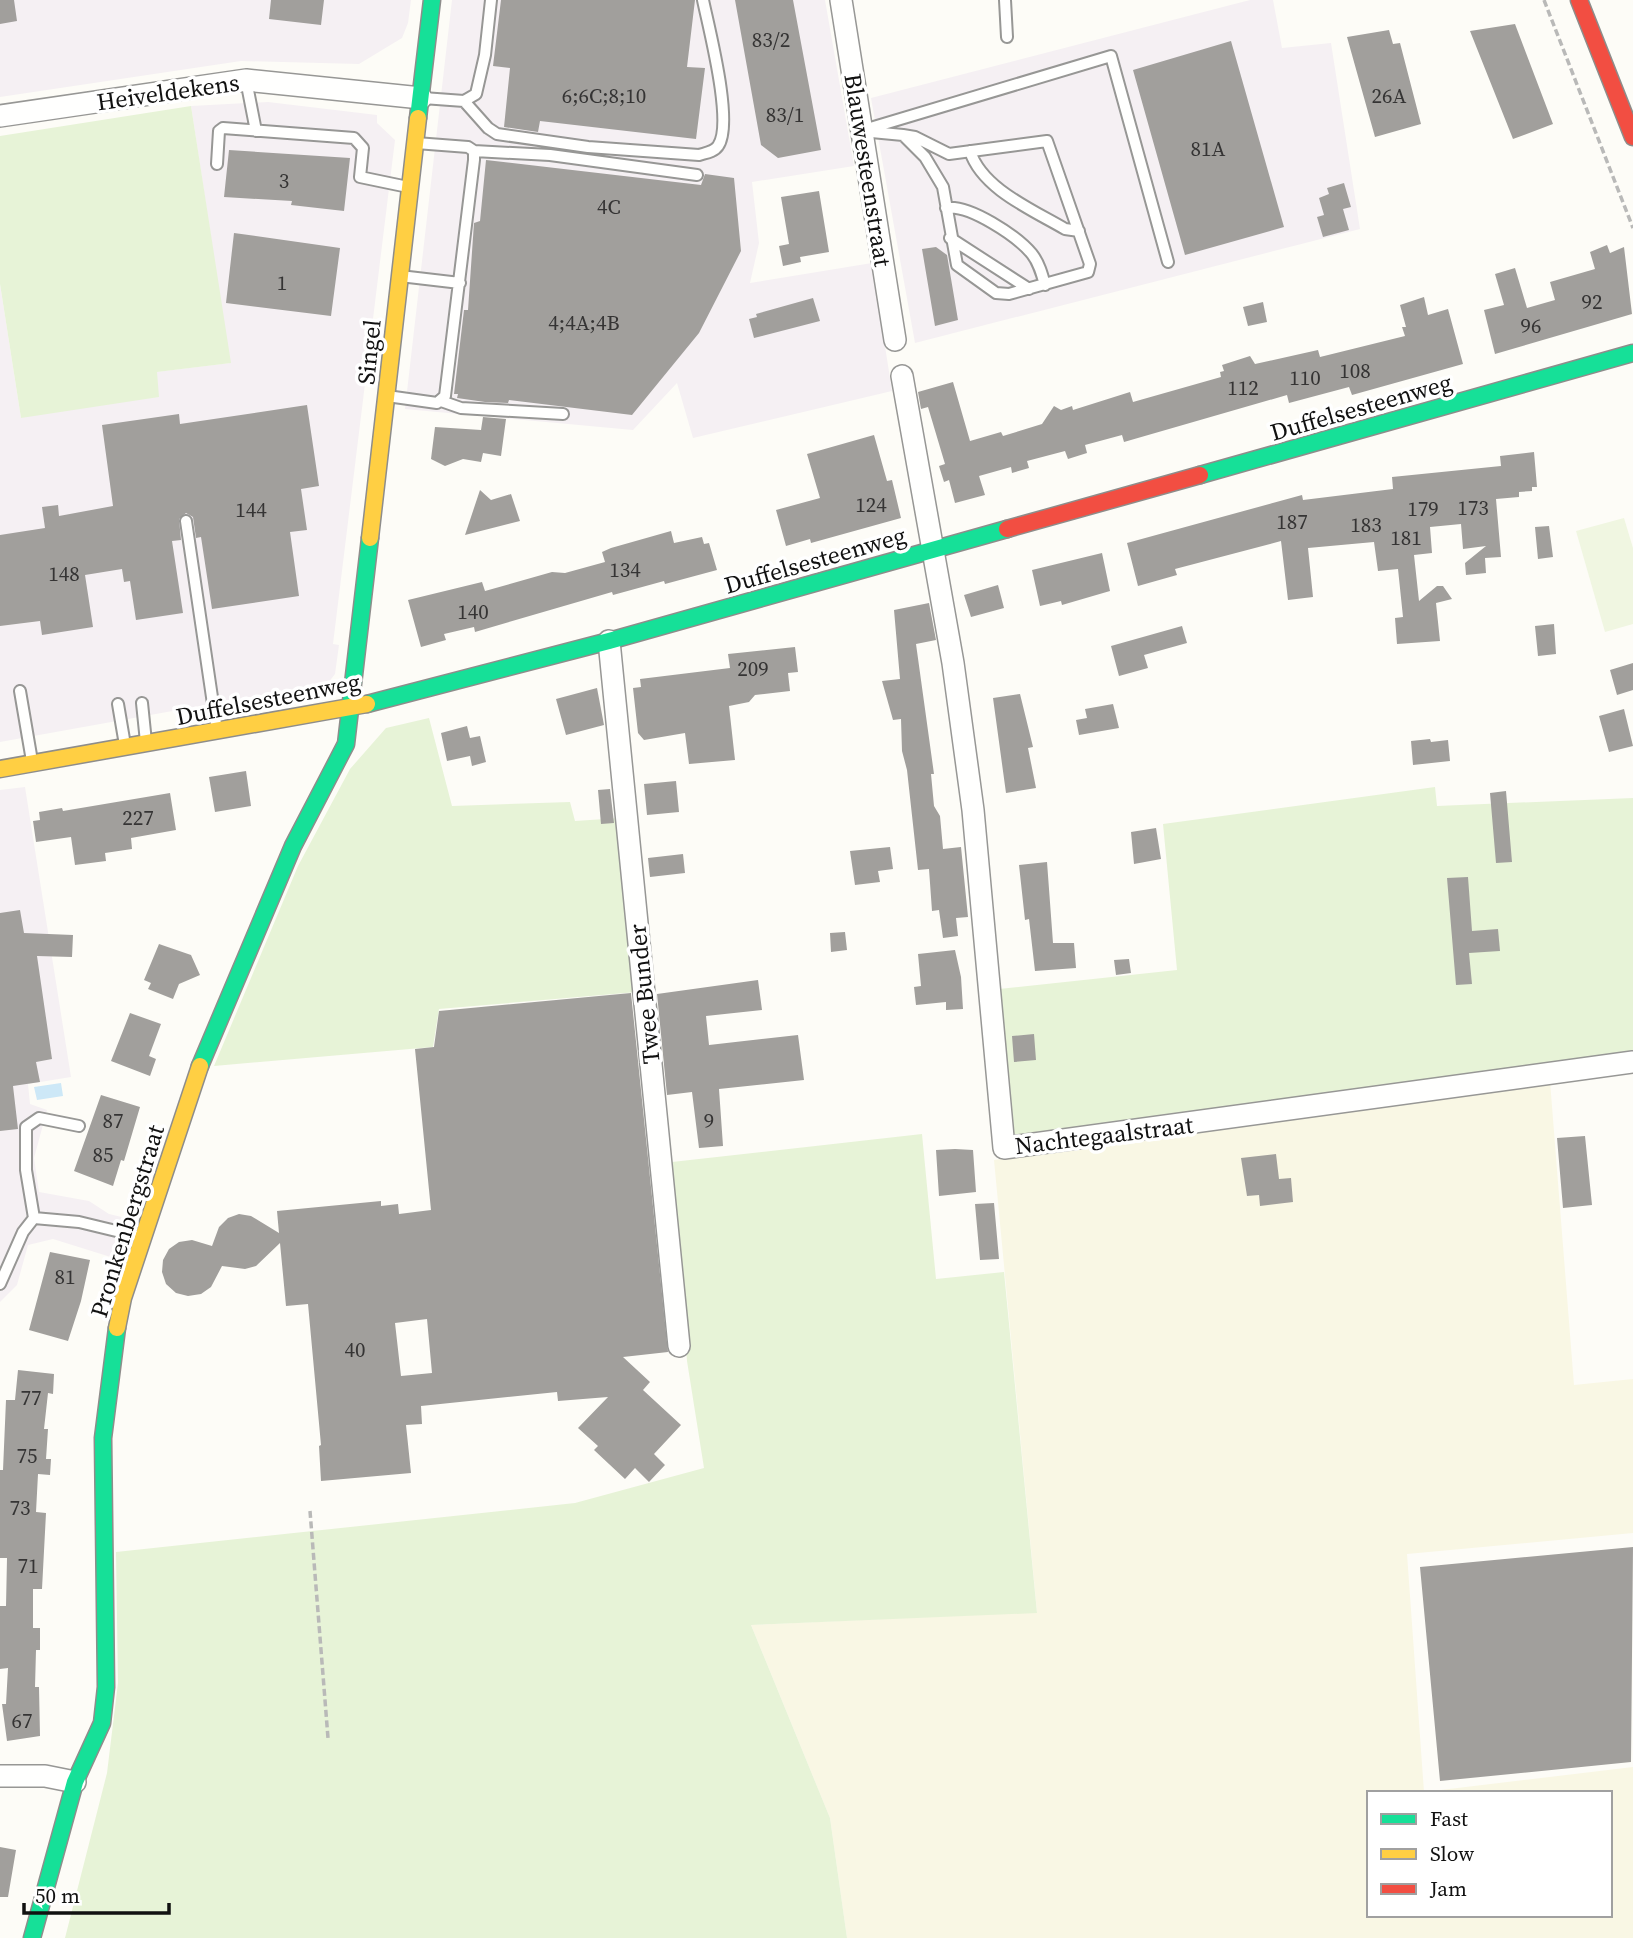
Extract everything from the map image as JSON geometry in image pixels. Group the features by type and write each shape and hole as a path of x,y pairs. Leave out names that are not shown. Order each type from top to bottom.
{"street":[{"name":"Singel","path":"351,708 432,0"},
{"name":"Blauwesteenstraat","path":"841,0 895,340"},
{"path":"1580,0 1633,137"},
{"name":"Heiveldekens","path":"0,116 246,80 421,98"},
{"name":"Duffelsesteenweg","path":"0,769 217,734 351,708 609,641 1633,354"},
{"path":"902,376 932,550"},
{"name":"Nachtegaalstraat","path":"932,550 953,663 973,810 1004,1148 1633,1062"},
{"name":"Twee Bunder","path":"609,641 679,1346"},
{"name":"Pronkenbergstraat","path":"32,1938 75,1782 102,1723 106,1688 103,1438 117,1326 141,1237 202,1060 293,846 344,753 351,708"},
{"path":"0,1776 45,1776 75,1782"}],"lane":[{"path":"421,98 464,101 476,94 485,55 491,0"},
{"path":"464,101 488,128 497,134 588,147 699,155 713,151 719,145 724,121 703,0"},
{"path":"1005,0 1007,37"},
{"path":"861,131 1111,56 1168,262"},
{"path":"246,80 256,131"},
{"path":"217,164 219,131 354,138 363,148 360,177 411,187"},
{"path":"861,131 902,135 915,137 949,154 1048,141 1090,264 1088,272 1009,294 996,293 957,265 950,238 943,187 934,168 902,135"},
{"path":"416,143 468,147 474,151 550,155 697,174"},
{"path":"387,396 437,403 445,396 474,151"},
{"path":"970,151 978,170 991,182 1065,229 1079,231"},
{"path":"934,168 949,154"},
{"path":"946,208 961,206 973,211 1030,251 1045,285"},
{"path":"950,238 1029,289"},
{"path":"400,276 460,283"},
{"path":"441,401 461,408 563,414"},
{"path":"186,521 217,734"},
{"path":"20,691 32,764"},
{"path":"142,703 146,745"},
{"path":"118,704 125,748"},
{"path":"0,1284 23,1232 34,1218 26,1170 26,1127 39,1118 79,1126"},
{"path":"34,1218 79,1222 141,1237"}],"path":[{"path":"1544,0 1633,228"},
{"path":"310,1511 328,1738"}],"shaded area":[{"path":"0,0 411,0 408,23 402,38 359,64 241,61 0,97"},
{"path":"452,0 825,0 854,166 752,182 759,243 750,283 872,263 892,391 693,438 677,383 633,430 405,409"},
{"path":"1250,0 1273,0 1282,48 1331,43 1360,229 915,343 871,98"},
{"path":"268,102 377,115 377,123 395,140 333,644 339,645 335,674 328,683 0,742 0,284 21,418 156,372 230,363 191,106"},
{"path":"25,787 71,1077 28,1084 30,1104 47,1110 34,1158 39,1192 89,1201 109,1214 130,1219 117,1259 53,1239 28,1245 17,1285 0,1302 0,790"},
{"path":"1550,1081 1574,1385 1633,1379 1633,1533 1407,1554 1424,1791 1367,1791 1367,1917 1612,1917 1612,1791 1432,1791 1633,1767 1633,1938 847,1938 830,1818 751,1625 1037,1612 994,1160"}],"green space":[{"path":"191,106 231,363 157,372 159,397 21,418 0,284 0,136"},
{"path":"1624,518 1633,548 1633,624 1605,632 1576,531"},
{"path":"429,718 452,806 570,802 575,821 620,818 637,992 439,1009 433,1047 214,1066 298,866 350,769 386,728"},
{"path":"1435,787 1437,806 1633,798 1633,1056 1602,1057 1015,1135 1012,1131 999,989 1177,970 1163,824"},
{"path":"922,1134 936,1279 1004,1272 1037,1613 751,1625 830,1818 847,1938 65,1938 107,1773 118,1683 116,1552 575,1503 704,1468 687,1361 686,1346 690,1344 672,1162"}],"water":[{"path":"61,1083 63,1096 37,1100 34,1087"}],"building":[{"path":"0,0 14,0 17,21 0,24"},
{"path":"271,0 324,0 321,25 269,19"},
{"path":"501,0 695,0 687,67 705,68 696,139 540,121 538,132 504,127 510,68 493,66"},
{"path":"735,0 793,0 821,150 778,158 761,145"},
{"path":"1515,24 1553,124 1513,139 1470,31"},
{"path":"1389,30 1393,44 1400,43 1421,124 1375,137 1347,37"},
{"path":"1231,41 1284,227 1185,255 1133,70"},
{"path":"229,150 350,158 344,211 291,205 292,201 224,197"},
{"path":"486,160 701,185 705,174 734,178 741,251 699,333 632,415 509,400 508,403 485,402 457,398 458,394 454,394 464,310 468,310 474,223 480,221"},
{"path":"1344,183 1351,207 1343,209 1349,230 1323,237 1317,217 1324,215 1319,198 1329,194 1327,188"},
{"path":"819,191 829,252 800,257 801,262 783,266 779,246 789,244 781,197"},
{"path":"234,233 340,248 331,316 226,303"},
{"path":"1607,245 1610,253 1624,247 1632,314 1495,354 1484,310 1504,305 1495,274 1515,268 1527,308 1555,300 1550,282 1595,269 1590,252"},
{"path":"936,247 947,255 958,320 935,326 922,249"},
{"path":"1424,297 1428,315 1448,309 1463,364 1352,395 1349,387 1289,403 1287,395 1124,442 1122,435 1085,445 1087,453 1068,459 1065,451 1027,461 1029,468 1012,473 1011,467 979,476 985,495 955,503 949,480 944,482 939,466 945,464 928,407 921,409 918,392 953,382 970,441 1001,432 1003,436 1042,424 1054,406 1061,410 1072,406 1073,410 1130,392 1133,402 1221,377 1220,372 1224,371 1222,365 1250,356 1255,364 1318,350 1320,357 1405,336 1402,327 1406,327 1400,305"},
{"path":"813,298 820,321 754,338 749,319 757,317 756,314"},
{"path":"1263,302 1267,322 1248,326 1243,307"},
{"path":"307,405 319,486 301,489 307,530 290,532 299,596 212,609 201,537 196,538 193,517 186,513 179,519 181,540 172,541 183,613 136,620 130,581 124,582 122,569 85,575 93,627 42,635 40,621 0,626 0,535 45,528 42,507 58,505 59,516 113,506 102,425 179,414 180,424"},
{"path":"483,417 506,419 501,456 483,453 481,462 463,459 445,466 431,459 435,427 481,430"},
{"path":"874,435 887,481 892,480 901,518 811,543 810,539 786,546 776,510 820,498 807,454"},
{"path":"1534,452 1537,487 1532,487 1532,491 1519,492 1519,497 1496,499 1501,557 1485,558 1486,573 1466,575 1465,563 1486,546 1463,549 1461,524 1430,527 1432,553 1414,555 1419,601 1437,586 1443,586 1452,599 1436,603 1440,641 1397,644 1395,618 1403,617 1398,569 1378,571 1374,542 1308,548 1313,597 1288,600 1281,541 1175,569 1177,575 1138,586 1127,543 1302,495 1303,500 1393,489 1392,477 1501,466 1500,456"},
{"path":"480,490 491,500 511,494 520,521 465,535"},
{"path":"1549,526 1553,557 1538,559 1535,527"},
{"path":"671,531 674,543 702,537 704,544 709,543 717,570 613,595 612,592 475,632 474,627 444,634 446,640 421,647 408,600 482,582 485,591 552,572 565,573 605,562 602,552 611,548"},
{"path":"1102,553 1110,591 1062,605 1061,601 1040,606 1032,570"},
{"path":"998,585 1004,608 971,617 964,595"},
{"path":"929,603 936,640 916,644 934,774 931,774 934,806 940,816 943,849 961,847 968,917 956,918 958,936 943,938 939,910 932,911 929,869 918,870 907,770 902,751 901,719 893,720 882,681 900,679 894,610"},
{"path":"1554,624 1556,654 1538,656 1535,626"},
{"path":"1182,626 1187,643 1144,655 1148,668 1119,676 1111,646"},
{"path":"795,647 798,672 788,673 790,691 755,695 749,702 729,706 735,760 689,764 685,733 644,740 638,733 633,688 641,687 640,679 730,668 728,654"},
{"path":"1633,663 1633,690 1617,695 1610,670"},
{"path":"597,688 604,725 566,735 556,699"},
{"path":"1020,694 1033,747 1028,748 1036,788 1006,793 993,698"},
{"path":"1113,704 1119,728 1079,735 1076,720 1087,718 1085,709"},
{"path":"1624,709 1633,746 1609,752 1599,716"},
{"path":"467,726 470,738 480,736 486,762 472,766 470,756 447,761 441,733"},
{"path":"1430,739 1431,742 1448,740 1450,761 1413,765 1411,741"},
{"path":"246,771 251,806 215,812 209,777"},
{"path":"676,781 679,812 647,815 644,784"},
{"path":"610,789 614,823 601,824 598,790"},
{"path":"1506,791 1512,862 1496,863 1490,793"},
{"path":"170,793 176,830 131,838 132,849 105,853 106,861 75,865 71,837 36,842 33,821 40,820 39,812 62,808 63,811"},
{"path":"1156,828 1161,859 1134,864 1131,832"},
{"path":"890,847 893,869 878,871 880,882 855,885 850,851"},
{"path":"683,854 685,873 650,877 648,858"},
{"path":"1047,862 1053,943 1074,943 1076,968 1035,971 1029,919 1025,920 1019,865"},
{"path":"1468,877 1472,931 1498,929 1500,951 1469,953 1472,984 1456,985 1447,878"},
{"path":"20,910 24,933 73,935 72,957 37,956 52,1059 36,1062 40,1082 13,1086 18,1129 0,1131 0,913"},
{"path":"845,932 847,950 831,952 830,933"},
{"path":"159,944 191,955 200,975 179,984 173,999 148,989 151,983 144,980"},
{"path":"955,950 961,977 963,1009 946,1010 946,1002 916,1005 914,987 921,986 918,954"},
{"path":"1129,959 1131,973 1116,975 1114,960"},
{"path":"758,980 762,1010 706,1016 709,1045 798,1035 804,1080 719,1089 723,1146 699,1148 692,1092 667,1095 657,994"},
{"path":"631,993 668,1352 623,1357 650,1382 643,1390 681,1425 654,1454 665,1465 649,1482 635,1468 625,1479 594,1450 598,1446 578,1428 608,1397 558,1401 557,1392 421,1406 422,1424 406,1425 411,1473 321,1481 321,1445 308,1304 286,1306 280,1243 256,1266 245,1269 222,1266 211,1287 201,1294 188,1296 176,1293 166,1284 162,1272 163,1260 169,1249 179,1242 192,1240 212,1246 219,1227 228,1218 239,1214 251,1216 279,1233 277,1211 381,1201 381,1206 398,1204 399,1214 431,1210 415,1049 434,1047 439,1011","holes":["427,1319 432,1373 401,1376 395,1323"]},
{"path":"130,1013 161,1024 149,1056 156,1059 150,1076 111,1061"},
{"path":"1034,1034 1036,1060 1014,1062 1012,1036"},
{"path":"101,1095 140,1107 124,1161 121,1160 113,1186 74,1171"},
{"path":"1585,1136 1592,1205 1563,1208 1557,1138"},
{"path":"936,1150 973,1150 976,1192 939,1196"},
{"path":"1276,1154 1279,1179 1291,1178 1293,1202 1260,1206 1259,1195 1247,1196 1241,1158"},
{"path":"994,1203 999,1259 980,1260 975,1204"},
{"path":"50,1252 90,1260 68,1341 29,1330"},
{"path":"18,1370 54,1374 53,1394 48,1393 44,1429 48,1429 46,1459 51,1459 50,1475 38,1474 36,1512 46,1513 42,1589 33,1589 33,1628 40,1628 40,1650 36,1650 35,1687 39,1687 40,1736 7,1741 2,1704 6,1704 8,1668 0,1669 0,1606 6,1606 7,1558 0,1558 0,1470 3,1470 6,1400 15,1400"},
{"path":"1633,1547 1631,1762 1440,1781 1420,1567"},
{"path":"0,1847 16,1850 8,1897 0,1897"}],"traffic: fast":[{"path":"418,118 432,0"},
{"path":"1200,475 1633,353"},
{"path":"367,704 609,641 1007,529"},
{"path":"200,1066 293,846 346,744 370,538"},
{"path":"32,1938 75,1782 102,1723 106,1687 103,1438 117,1328"}],"traffic: slow":[{"path":"370,538 418,118"},
{"path":"0,769 367,704"},
{"path":"117,1328 123,1298 200,1066"}],"traffic: jam":[{"path":"1579,0 1633,137"},
{"path":"1007,529 1200,475"}]}
